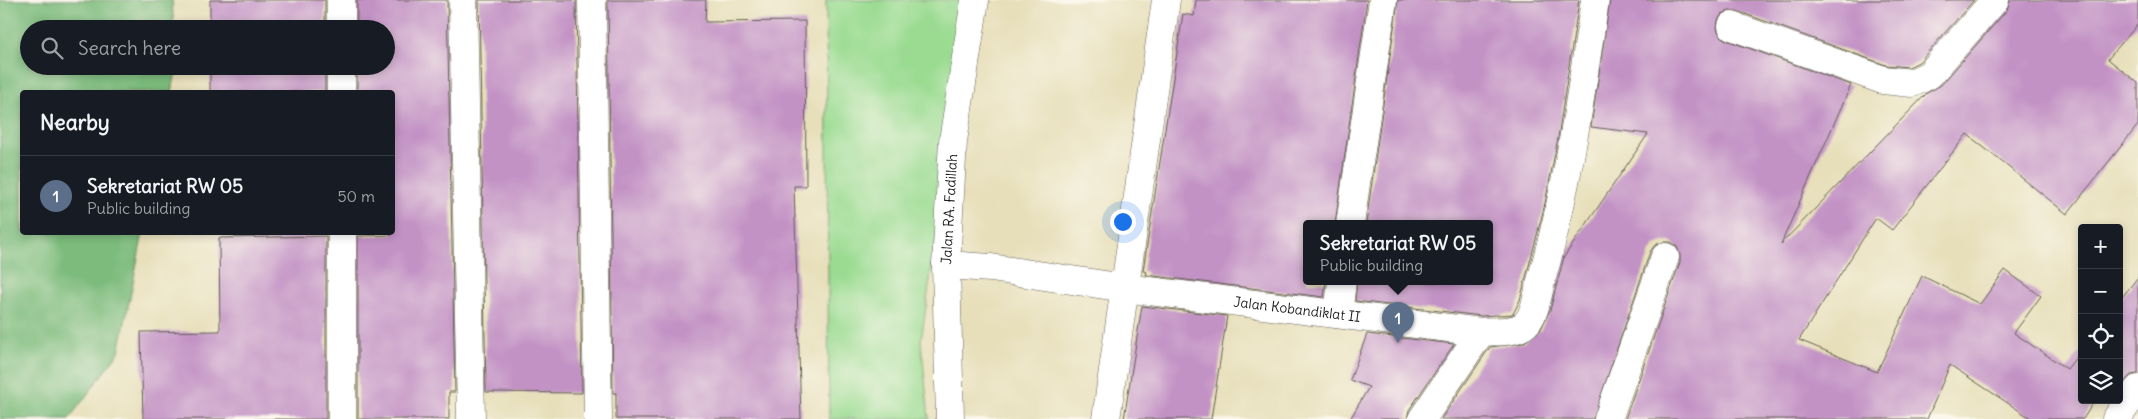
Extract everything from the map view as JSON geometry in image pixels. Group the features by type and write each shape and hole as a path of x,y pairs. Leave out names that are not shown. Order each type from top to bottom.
{"street":[{"path":"341,0 341,20"},
{"path":"463,0 471,419"},
{"path":"592,0 598,419"},
{"name":"Jalan RA. Fadillah","path":"950,419 946,265 953,141 975,0"},
{"path":"1106,419 1166,0"},
{"path":"1351,220 1382,0"},
{"name":"Jalan Kobandiklat II","path":"946,265 991,268 1125,288 1481,332 1515,329 1523,326 1534,306 1564,193 1579,111 1594,0"},
{"path":"1732,26 1883,80 1912,83 1929,75 1994,0"},
{"path":"341,75 341,90"},
{"path":"342,235 342,419"},
{"path":"1608,419 1665,257"},
{"path":"1338,314 1342,285"},
{"path":"1422,419 1481,332"},
{"path":"2116,419 2138,389"}],"green space":[{"path":"0,0 172,0 173,20 20,20 20,75 175,75 172,90 20,90 20,235 143,235 119,352 69,419 0,419"},
{"path":"826,0 971,0 921,341 929,419 829,419"}],"building":[{"path":"210,0 325,0 325,20 210,20"},
{"path":"357,0 447,0 455,392 449,392 449,419 358,419 358,236 395,235 395,90 357,90 357,75 395,75 395,20 357,20"},
{"path":"479,0 576,0 582,393 486,392"},
{"path":"608,0 706,0 705,22 805,21 806,186 794,186 801,419 616,419 616,393 613,393"},
{"path":"1196,0 1367,0 1336,220 1303,220 1303,285 1326,285 1324,297 1146,275 1147,272 1143,271 1183,14 1194,16"},
{"path":"1398,0 1579,0 1558,138 1544,208 1520,300 1513,314 1482,316 1355,301 1357,285 1493,285 1493,220 1367,220"},
{"path":"1610,0 1974,0 1919,62 1909,67 1886,65 1737,11 1729,11 1722,14 1718,20 1717,28 1720,36 1726,40 1851,85 1781,244 1927,93 1941,85 2007,10 2010,0 2138,0 2138,24 2108,59 2138,83 2138,125 2067,214 1967,134 1892,230 1876,218 1799,340 1877,372 1922,276 1980,304 2005,270 2041,296 2014,333 2067,369 2078,355 2078,404 2092,404 2083,419 2032,419 1950,365 1927,419 1625,419 1680,262 1677,247 1671,242 1663,242 1655,245 1650,252 1593,419 1441,419 1490,347 1523,343 1540,331 1550,310 1564,257 1648,134 1591,127"},
{"path":"210,75 325,75 325,90 210,90"},
{"path":"326,236 326,419 143,419 141,332 220,331 219,238"},
{"path":"2138,277 2138,374 2131,375 2123,384 2123,314 2123,296"},
{"path":"1142,306 1227,316 1211,419 1124,419"},
{"path":"1367,334 1454,344 1409,410 1407,419 1350,419 1369,387 1350,380"}],"place":[{"name":"Sekretariat RW 05","path":"1398,343"}]}
